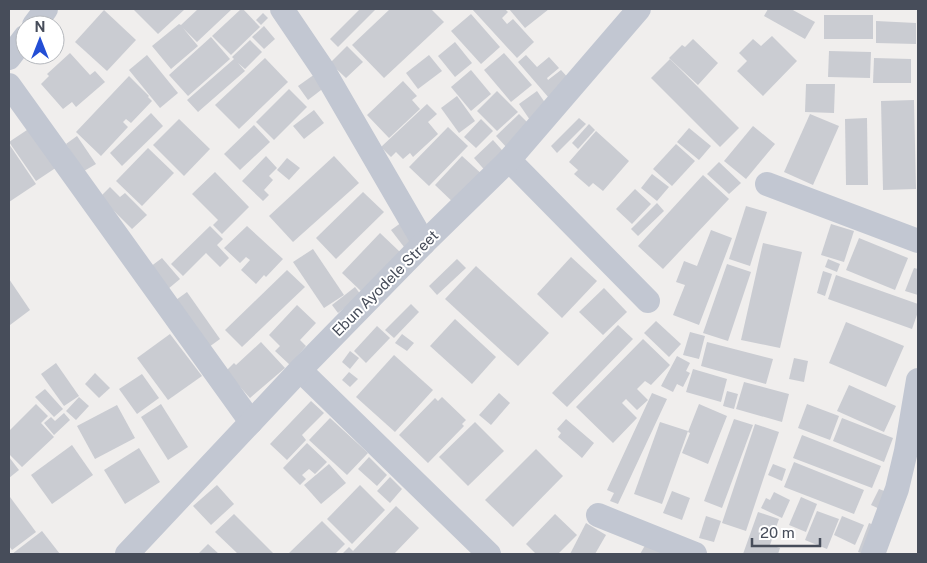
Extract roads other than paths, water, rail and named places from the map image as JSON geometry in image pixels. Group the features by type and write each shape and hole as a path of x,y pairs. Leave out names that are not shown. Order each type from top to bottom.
{"street":[{"path":"282,9 324,71 424,243"},
{"name":"Ebun Ayodele Street","path":"128,554 300,370 424,243 509,160 638,9"},
{"path":"9,86 251,422"},
{"path":"509,160 648,301"},
{"path":"767,184 918,241"},
{"path":"300,370 489,554"},
{"path":"873,554 897,489 906,452 918,380"},
{"path":"598,515 695,554"}]}
